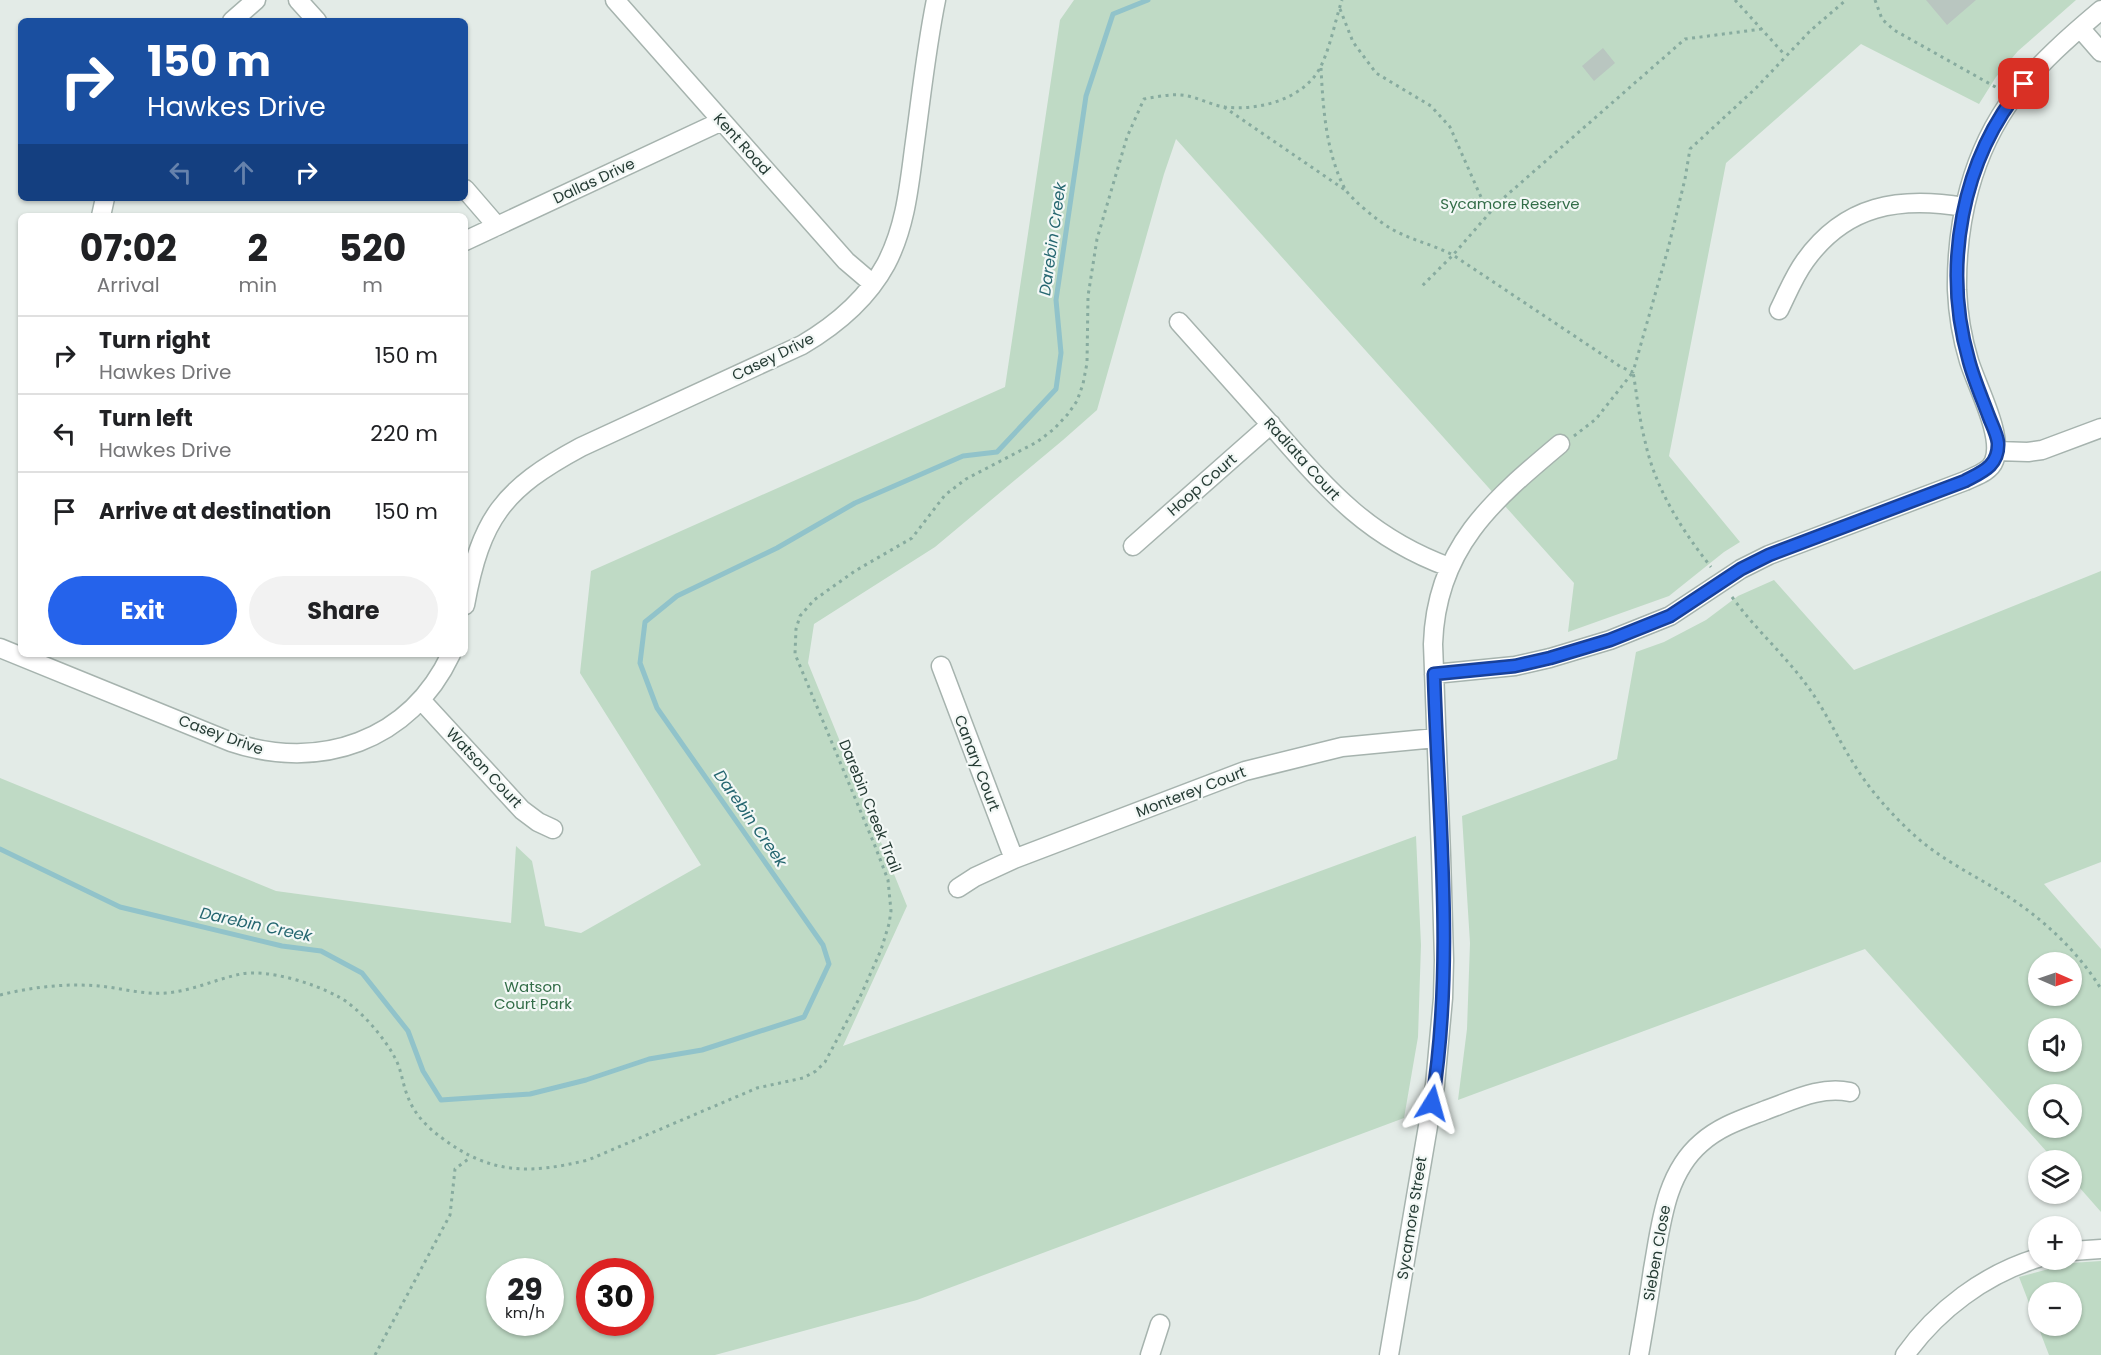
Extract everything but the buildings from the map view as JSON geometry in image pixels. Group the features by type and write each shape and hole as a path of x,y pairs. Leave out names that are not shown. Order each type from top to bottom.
{"street":[{"path":"235,18 256,0"},
{"path":"298,0 314,18"},
{"name":"Kent Road","path":"615,0 846,261 873,284"},
{"name":"Casey Drive","path":"468,590 472,569 489,525 502,504 523,483 547,465 581,447 802,345 838,322 873,284 896,242 904,212 936,0"},
{"path":"1434,674 1515,666 1582,649 1670,616 1741,569 1769,555 1984,471 1992,465 1998,442 1969,361 1961,330 1957,266 1964,207 1982,153 1994,127 2013,97 2035,71 2101,10"},
{"path":"2080,28 2101,52"},
{"name":"Dallas Drive","path":"468,240 722,121"},
{"path":"468,192 497,226"},
{"path":"1779,310 1803,264 1817,245 1834,228 1854,216 1876,208 1919,201 1964,207"},
{"name":"Radiata Court","path":"1179,322 1334,495 1361,519 1406,549 1449,567"},
{"name":"Hoop Court","path":"1133,546 1271,424"},
{"path":"1997,451 2042,450 2101,428"},
{"name":"Sycamore Street","path":"1389,1355 1435,1085 1440,1039 1444,960 1433,644 1435,612 1449,567 1466,536 1479,519 1526,473 1560,444"},
{"name":"Casey Drive","path":"0,648 18,653"},
{"name":"Casey Drive","path":"38,658 231,742 270,752 314,754 351,746 388,728 421,700 443,671 450,657"},
{"name":"Canary Court","path":"941,666 1014,859"},
{"name":"Watson Court","path":"421,700 522,810 538,822 553,829"},
{"name":"Monterey Court","path":"958,888 975,877 1014,859 1245,771 1342,747 1436,738"},
{"name":"Sieben Close","path":"1639,1355 1663,1213 1671,1187 1684,1163 1699,1144 1730,1124 1808,1094 1828,1090 1850,1092"},
{"path":"2082,1250 2101,1249"},
{"path":"1905,1355 1933,1321 1956,1301 2004,1272 2028,1262"},
{"path":"1150,1355 1160,1324"}],"path":[{"name":"Darebin Creek Trail","path":"0,995 54,986 76,985 168,993 243,974 279,976 304,983 351,1004 364,1018 398,1063 408,1098 418,1116 433,1131 471,1157 510,1169 562,1166 588,1160 757,1089 803,1078 816,1071 825,1062 860,997 881,950 891,910 888,880 795,654 796,629 800,616 814,600 855,571 912,538 926,523 945,495 966,479 1037,442 1068,414 1083,384 1087,363 1088,296 1097,239 1126,137 1144,99 1181,95 1224,107 1264,105 1298,91 1311,80 1321,66 1342,0"},
{"path":"1735,0 1785,55"},
{"path":"1560,444 1596,419 1633,372 1668,249 1690,149 1756,88 1785,55 1846,0"},
{"path":"1875,0 1882,19 1894,30 2013,97"},
{"path":"1340,8 1353,42 1376,74 1431,106 1450,127 1489,214"},
{"path":"1419,288 1453,255 1499,202 1685,39 1762,29"},
{"path":"1321,66 1326,124 1333,156 1346,190"},
{"path":"1224,107 1346,190 1387,227 1453,255 1621,367 1633,372"},
{"path":"1633,372 1644,439 1659,484 1680,523 1752,623 1775,646 1810,689 1828,717 1852,763 1887,808 1913,834 1933,851 2007,895 2034,915 2080,961 2101,989"},
{"path":"375,1355 450,1215 455,1169 471,1157"}],"green space":[{"path":"1074,0 2076,0 2018,51 1996,77 1979,104 1861,44 1726,163 1669,456 1740,542 1669,596 1568,632 1574,583 1176,139 1097,410 935,547 814,624 808,663 907,906 843,1046 1416,836 1421,945 1418,1037 1404,1118 917,1300 715,1355 0,1355 0,778 276,891 511,923 516,846 532,861 545,926 581,933 701,865 580,673 591,571 1005,387 1060,20"},
{"path":"2101,571 2101,862 2044,884 2101,949 2101,1212 2082,1190 2082,1150 2045,1150 2034,1138 2082,1138 2082,1084 2028,1084 2028,1131 1865,949 1458,1100 1467,1029 1470,943 1462,816 1617,759 1636,652 1664,642 1706,620 1738,596 1774,580 1854,670"},
{"path":"2101,1261 2101,1355 2049,1355 2042,1336 2082,1336 2082,1282 2028,1282 2028,1300 2019,1277 2045,1270 2082,1270 2082,1262"}],"waterway":[{"name":"Darebin Creek","path":"0,849 120,907 282,946 321,951 362,973 408,1031 423,1071 441,1100 530,1094 586,1080 649,1059 702,1050 804,1017 829,964 823,945 657,708 640,663 645,622 677,596 777,548 855,503 963,456 997,452 1056,389 1061,353 1056,300 1086,96 1113,14 1148,0"}],"route":[{"path":"1432,1103 1440,1039 1444,960 1434,674 1515,666 1610,640 1670,616 1741,569 1769,555 1965,481 1992,465 1998,442 1969,361 1961,330 1957,281 1959,238 1964,207 1982,153 1994,127 2024,84"}],"park label":[{"name":"Sycamore Reserve","path":"1510,204"},
{"name":"Watson Court Park","path":"533,996"}]}
